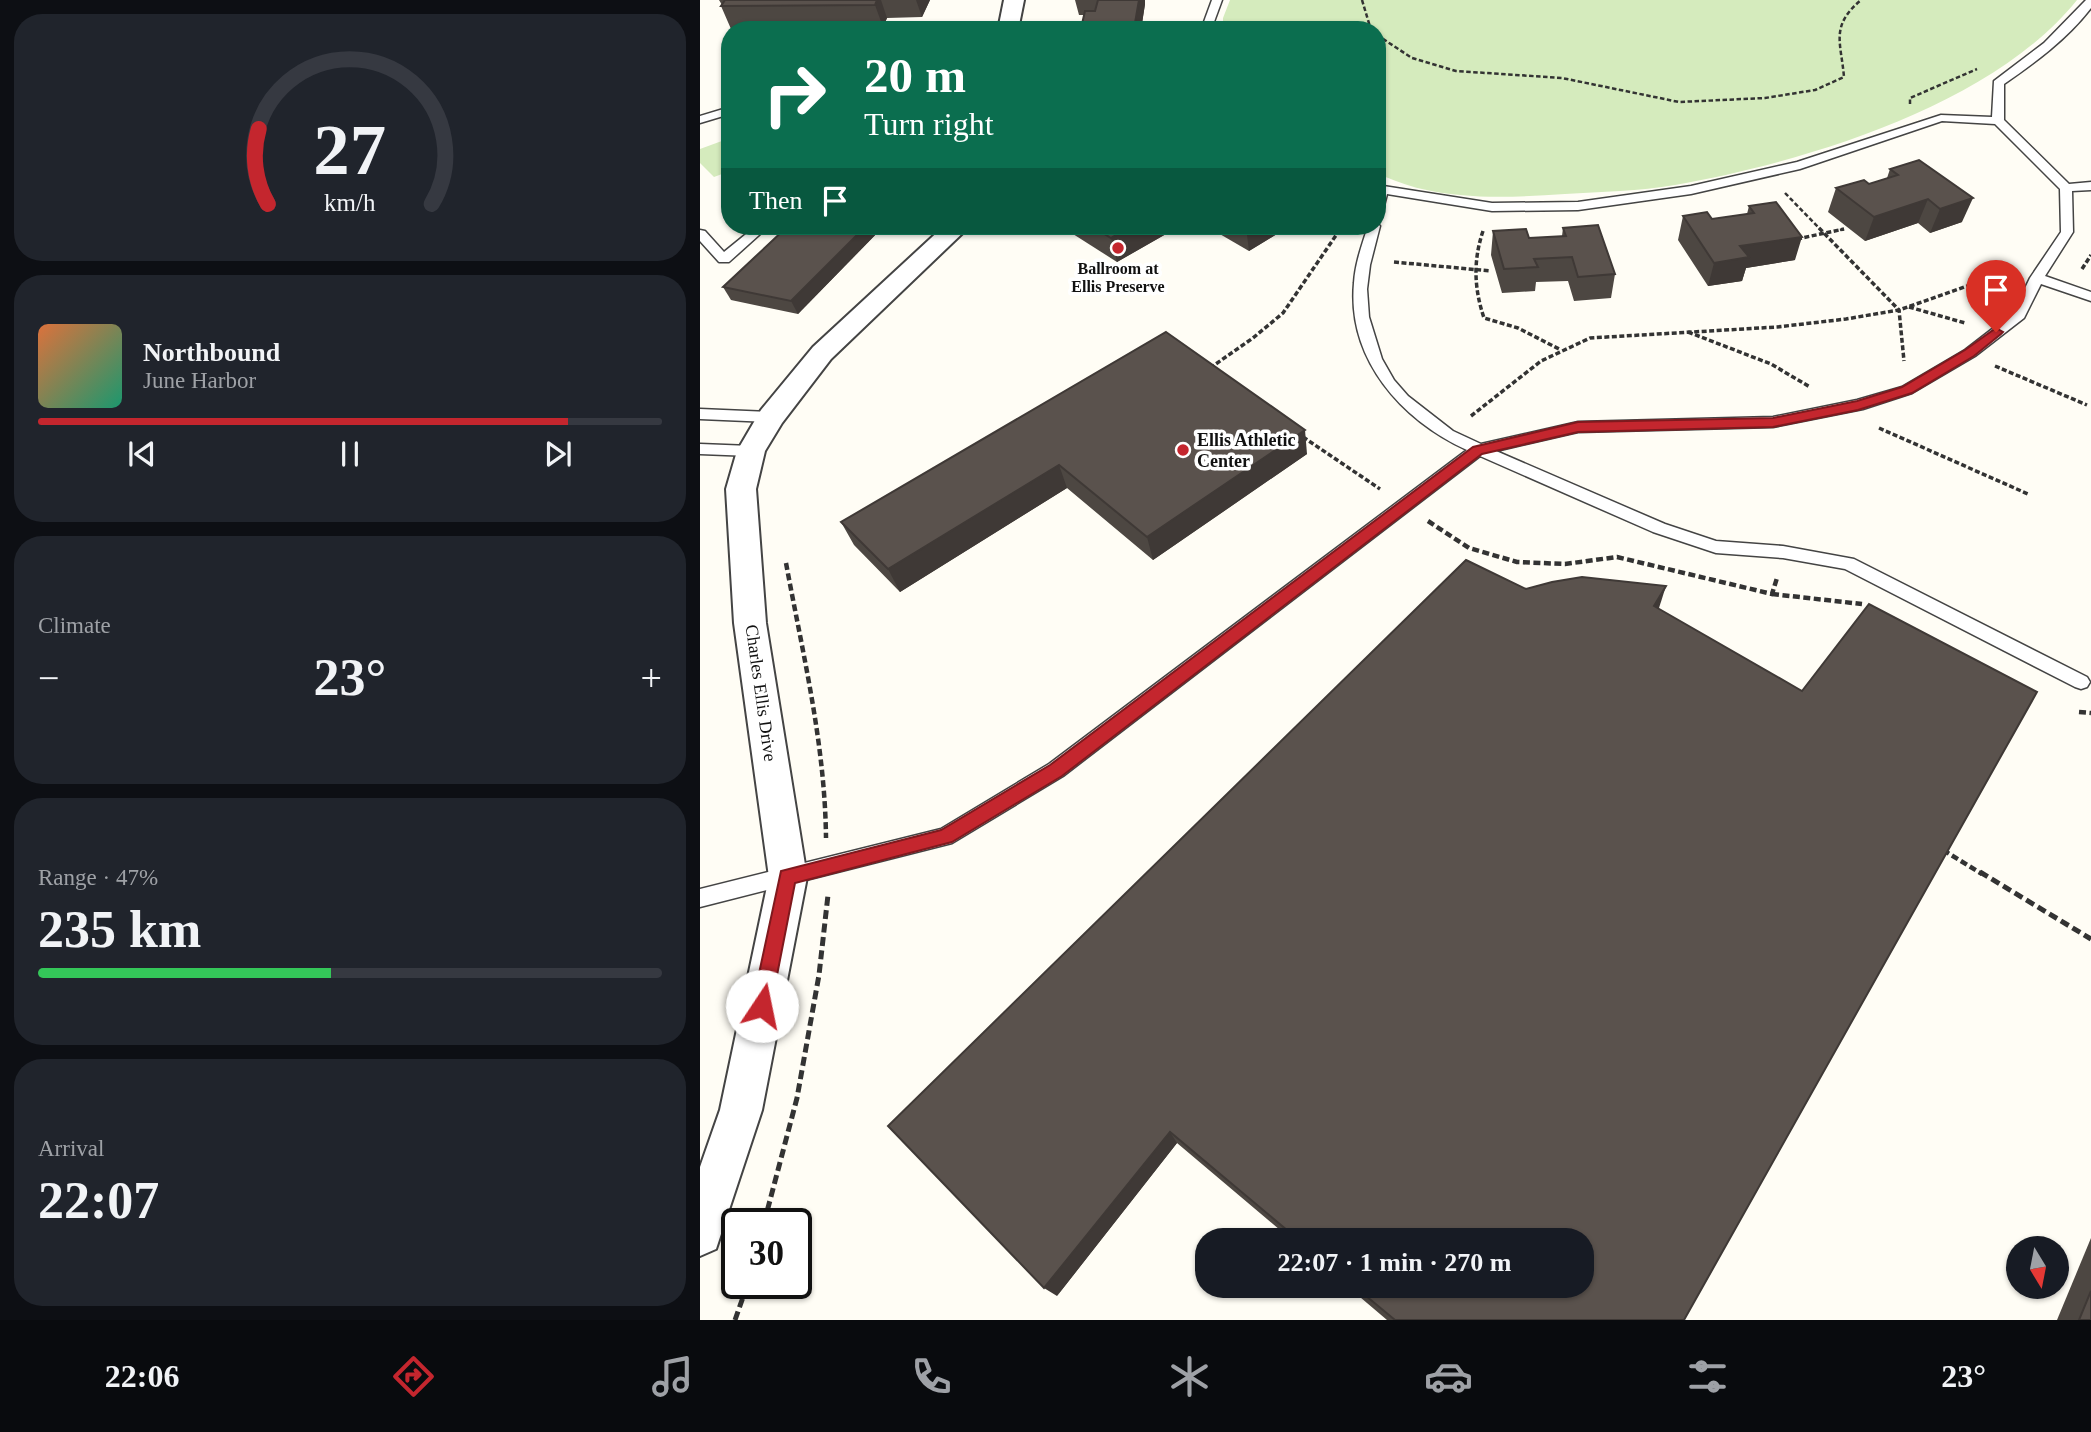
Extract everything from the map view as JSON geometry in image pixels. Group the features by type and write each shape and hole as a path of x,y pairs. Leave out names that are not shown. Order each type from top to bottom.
{"street":[{"path":"1010,21 1014,0"},
{"name":"Charles Ellis Drive","path":"700,1233 741,1110 806,872 750,623 741,489 751,451 771,418 822,353 948,235"}],"lane":[{"path":"1209,21 1217,0"},
{"path":"1998,121 1998,83 2026,64 2079,18 2091,1"},
{"path":"700,120 721,113"},
{"path":"700,898 945,837 1056,770 1478,450 1578,427 1773,422 1858,405 1907,390 1970,353 2018,315 2037,278 2067,232 2066,188 1998,121 1941,118 1800,165 1691,190 1578,206 1492,207 1386,191"},
{"path":"2066,188 2091,186"},
{"path":"700,234 724,259 752,235"},
{"path":"1371,235 1360,289 1364,324 1374,361 1398,395 1440,425 1448,435 1659,528 1716,547 1783,552 1848,563 2081,682"},
{"path":"2037,278 2091,297"},
{"path":"700,414 771,418"},
{"path":"700,449 751,451"}],"path":[{"path":"1362,0 1368,21"},
{"path":"1386,40 1412,58 1456,71 1562,78 1679,102 1765,98 1815,90 1844,77 1836,34 1846,10 1861,0"},
{"path":"1764,173 1899,310 1907,390"},
{"path":"1492,207 1477,248 1473,271 1476,294 1484,318 1518,328 1559,349"},
{"path":"1793,240 1844,229"},
{"path":"1216,379 1205,371 1265,329 1292,303 1334,235"},
{"path":"1365,258 1491,271"},
{"path":"1448,435 1538,360 1590,338 1777,327 1846,319 1899,310 2013,270"},
{"path":"1909,306 1996,332"},
{"path":"1684,331 1770,365 1842,407"},
{"path":"1995,366 2087,405"},
{"path":"1879,428 2028,494"},
{"path":"1294,431 1469,548 1517,562 1565,564 1617,557 1772,594 1783,552"},
{"path":"768,1208 797,1098 819,975 829,899 806,872 827,813 815,704 785,555"},
{"path":"1943,850 2091,939"},
{"path":"735,1320 742,1299"}],"green space":[{"path":"1230,0 2077,0 2041,37 1997,70 1947,99 1893,124 1837,144 1726,175 1675,185 1620,191 1493,197 1440,192 1386,177 1386,21 1223,21"},
{"path":"721,141 721,174 714,177 700,163 700,149"}],"building":[{"path":"725,0 877,0 875,5 721,6"},
{"path":"1098,0 1139,0 1135,21 1083,21 1085,11 1095,11"},
{"path":"1919,160 1973,198 1940,209 1928,199 1874,217 1836,188 1864,180 1869,184 1898,175 1890,169"},
{"path":"1776,202 1802,237 1740,246 1749,257 1714,263 1683,216 1707,212 1712,219 1754,213 1749,206"},
{"path":"1598,225 1615,274 1578,277 1572,257 1534,259 1538,267 1504,269 1493,231 1526,229 1529,238 1566,236 1563,228"},
{"path":"778,235 857,235 791,301 723,287"},
{"path":"1166,332 1305,430 1147,537 1059,465 888,569 841,522"},
{"path":"1466,560 1526,589 1582,577 1666,586 1654,606 1802,691 1869,604 2037,692 1684,1320 1395,1320 1368,1298 1594,1298 1594,1228 1284,1228 1170,1132 1044,1288 888,1126"},
{"path":"2091,1291 2091,1320 2079,1320"}],"place":[{"name":"Ballroom at Ellis Preserve","path":"1118,248"},
{"name":"Ellis Athletic Center","path":"1183,450"}],"route":[{"path":"762,1006 788,877 945,837 1056,770 1478,450 1578,427 1661,427 1773,422 1858,405 1907,390 1970,353 1996,332"}]}
